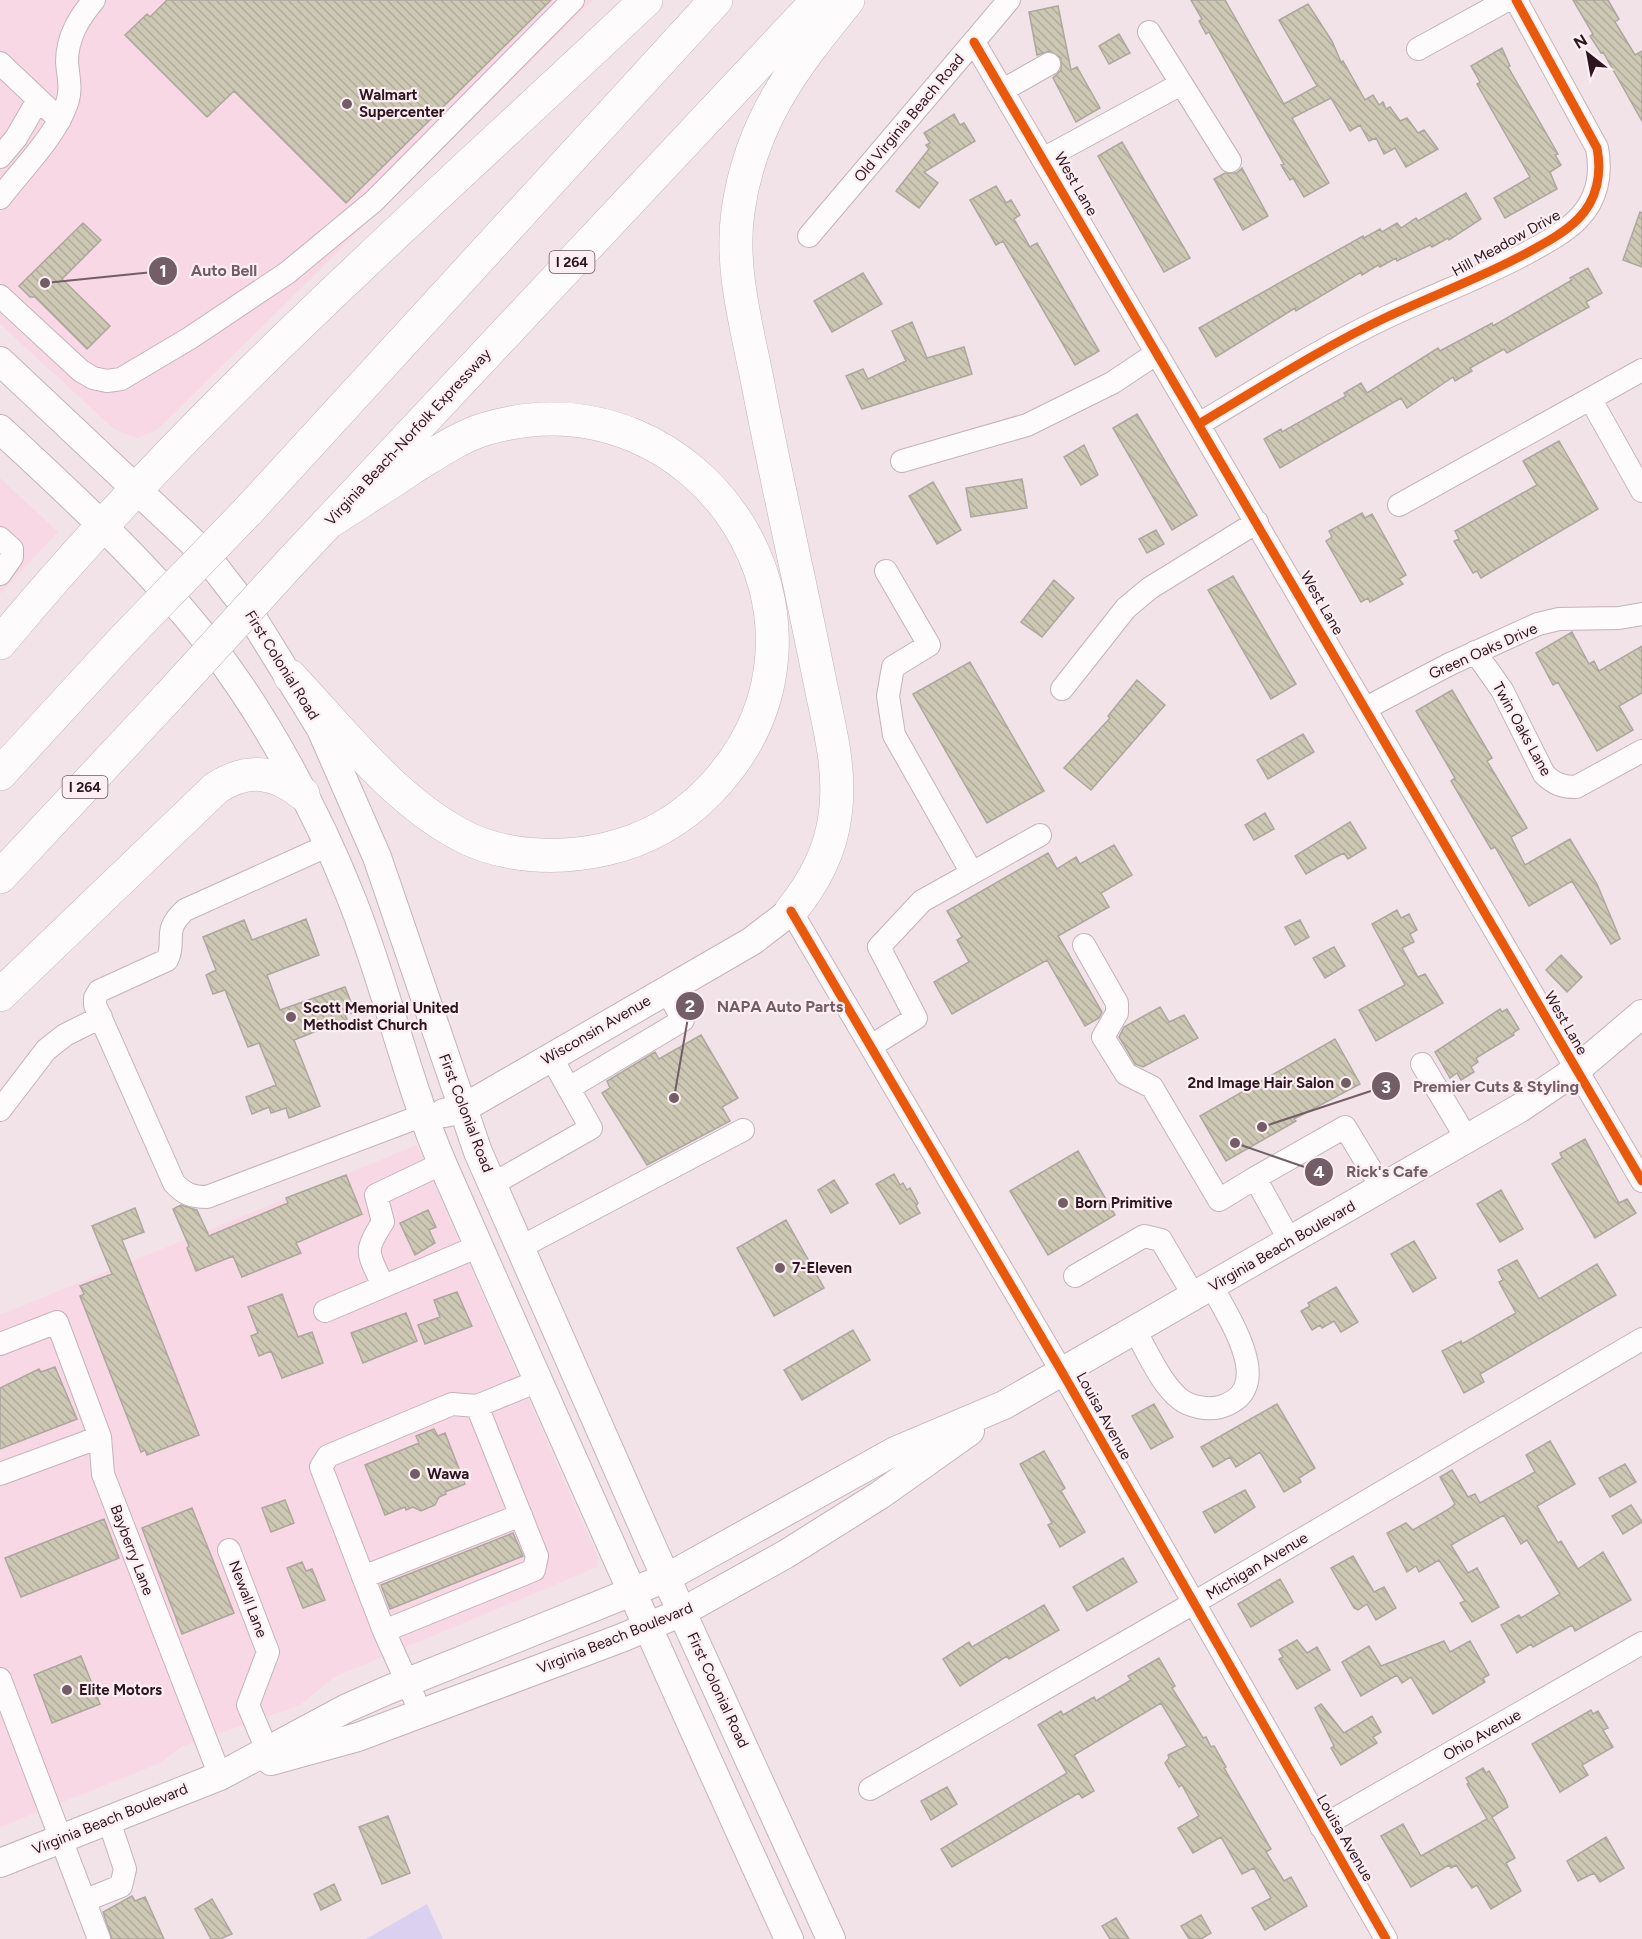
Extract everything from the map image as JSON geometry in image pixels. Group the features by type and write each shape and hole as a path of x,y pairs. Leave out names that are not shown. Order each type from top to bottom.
{"highway":[{"path":"0,643 135,487 333,291 474,163 646,0"},
{"path":"0,774 125,638 247,512 716,0"},
{"name":"Virginia Beach-Norfolk Expressway","path":"0,877 290,563 818,0"},
{"path":"791,911 810,888 829,846 835,816 836,767 740,292 736,239 746,171 767,113 797,63 848,0"},
{"path":"290,676 388,781 425,813 477,843 509,851 550,856 586,854 617,847 647,835 676,819 698,802 743,748 756,723 766,690 772,636 769,597 760,566 747,537 730,510 709,485 664,449 635,435 579,421 552,420 512,422 482,430 444,448 327,524"},
{"path":"0,994 216,788 230,779 261,773 272,774 303,794"}],"main road":[{"name":"First Colonial Road","path":"0,360 203,552 227,580 290,676 321,729 366,830 462,1109 493,1184 666,1578 831,1939"},
{"path":"0,429 101,524 213,648 261,721 303,794 352,898 425,1118 443,1163 647,1627 789,1939"},
{"name":"Wisconsin Avenue","path":"425,1118 462,1109 752,941 791,911"},
{"name":"Virginia Beach Boulevard","path":"220,1776 347,1708 666,1578 895,1451 1004,1405 1544,1093 1576,1070 1642,1014"},
{"name":"Virginia Beach Boulevard","path":"0,1863 220,1776 358,1737 682,1612 786,1554 910,1476 1004,1405"}],"street":[{"path":"0,198 60,120 68,102 69,43 74,29 94,0"},
{"path":"0,296 81,371 93,378 107,381 121,380 190,338 321,247 374,201 573,0"},
{"name":"Old Virginia Beach Road","path":"810,236 1009,0"},
{"path":"1418,49 1507,0"},
{"name":"Hill Meadow Drive","path":"1199,424 1294,367 1388,316 1478,279 1539,246 1569,228 1580,217 1591,202 1598,184 1600,165 1597,148 1516,0"},
{"path":"1149,32 1230,161"},
{"name":"West Lane","path":"974,42 1642,1181"},
{"path":"1003,90 1049,64"},
{"path":"3,73 39,100 60,120"},
{"path":"1043,159 1180,84"},
{"path":"0,157 16,138 39,100"},
{"path":"902,461 1027,425 1112,383 1157,353"},
{"path":"1399,505 1642,370"},
{"path":"1591,400 1642,491"},
{"path":"1062,690 1126,608 1150,588 1257,522"},
{"path":"0,538 12,549 12,557 0,574"},
{"path":"886,571 929,645 893,667 888,696 894,735 972,873"},
{"name":"Green Oaks Drive","path":"1366,708 1475,652 1538,624 1559,620 1619,618 1642,614"},
{"name":"Twin Oaks Lane","path":"1475,652 1502,690 1525,731 1544,774 1553,783 1576,788 1642,751"},
{"path":"871,1046 916,1018 879,947 922,901 1040,835"},
{"path":"329,845 185,910 175,919 170,931 170,953 167,960 99,991 95,998 100,1017 174,1183 183,1192 194,1197 207,1197 413,1119 425,1118"},
{"name":"Louisa Avenue","path":"791,911 1062,1372 1192,1604 1386,1939"},
{"path":"1084,945 1117,1003 1117,1013 1103,1037 1126,1074 1152,1088 1219,1200 1345,1126 1382,1188"},
{"path":"569,1088 683,1020 666,989"},
{"path":"0,1110 46,1050 65,1035 100,1017"},
{"path":"493,1184 591,1128 551,1057"},
{"path":"1422,1064 1467,1139"},
{"path":"521,1247 743,1130"},
{"path":"383,1286 368,1251 369,1244 383,1222 376,1195 443,1163"},
{"path":"1255,1178 1290,1241"},
{"path":"1075,1276 1144,1236 1161,1240 1203,1291 1245,1350 1249,1376 1241,1394 1220,1407 1202,1408 1182,1401 1170,1389 1135,1331"},
{"path":"325,1311 479,1246"},
{"name":"Bayberry Lane","path":"0,1344 57,1322 100,1437 103,1474 220,1776"},
{"name":"Michigan Avenue","path":"870,1789 1192,1604 1642,1339"},
{"path":"421,1713 384,1631 321,1467 328,1456 452,1404 477,1406 538,1381"},
{"path":"384,1631 534,1570 537,1556 477,1406"},
{"path":"0,1474 100,1437"},
{"path":"363,1577 521,1515"},
{"name":"Newall Lane","path":"229,1550 268,1652 249,1705 267,1750"},
{"name":"Ohio Avenue","path":"1321,1827 1642,1643"},
{"path":"0,1679 63,1839 99,1939"},
{"path":"86,1900 121,1886 125,1869 109,1821"}],"shaded area":[{"path":"0,0 593,0 157,430 137,438 114,429 0,324"},
{"path":"0,478 58,532 0,594"},
{"path":"417,1145 598,1558 597,1567 334,1677 300,1705 183,1746 160,1763 0,1827 0,1315"},
{"path":"427,1904 443,1939 366,1939"}],"building":[{"name":"Walmart Supercenter","path":"167,0 551,0 346,203 234,91 207,117 125,35 147,14 150,17"},
{"path":"1191,0 1225,0 1284,104 1317,86 1279,20 1308,4 1365,100 1373,95 1379,105 1383,102 1386,109 1390,107 1400,121 1407,118 1418,133 1424,130 1438,149 1406,167 1395,148 1384,154 1376,138 1369,141 1360,125 1350,131 1331,98 1292,118 1329,183 1304,197 1293,178 1290,180 1281,165 1284,164 1209,32 1206,34 1199,21 1202,19"},
{"path":"1573,0 1608,0 1619,19 1615,22 1635,55 1642,51 1642,121 1603,52 1601,53 1590,36 1593,34"},
{"path":"1058,6 1071,70 1077,67 1100,108 1076,122 1053,78 1061,70 1061,58 1050,51 1037,55 1029,12"},
{"path":"1119,34 1130,53 1109,64 1099,46"},
{"path":"1502,48 1510,66 1508,67 1558,154 1555,155 1561,165 1550,172 1557,189 1505,218 1494,198 1530,177 1477,84 1480,82 1471,66"},
{"path":"954,114 960,125 964,123 975,141 924,172 938,183 919,208 896,191 929,149 926,145 930,143 924,133"},
{"path":"1122,142 1190,258 1164,272 1098,156"},
{"path":"1242,168 1268,216 1243,230 1214,179 1225,173 1237,173"},
{"path":"996,186 1006,203 1011,200 1020,215 1014,219 1030,247 1037,243 1099,351 1075,365 1003,241 996,245 970,200"},
{"path":"1466,193 1481,219 1449,240 1448,238 1432,247 1430,245 1397,261 1396,258 1380,267 1378,265 1362,275 1361,272 1296,311 1295,308 1216,357 1199,328 1363,236 1364,238 1380,229 1382,232 1397,223 1401,228 1416,218 1418,221"},
{"path":"1640,212 1642,213 1642,267 1623,260"},
{"path":"83,223 101,240 62,279 110,326 87,349 35,297 30,297 19,286"},
{"path":"1588,268 1602,293 1586,302 1589,307 1507,353 1504,349 1470,368 1472,371 1455,381 1453,377 1407,408 1401,398 1280,468 1264,439 1281,429 1282,432 1346,396 1344,393 1361,383 1367,393 1438,348 1440,351 1492,323 1493,326 1572,280 1570,278"},
{"path":"863,273 882,304 832,332 814,301"},
{"path":"912,322 927,358 964,347 972,374 862,409 846,376 863,369 868,379 906,361 892,331"},
{"path":"1137,414 1197,515 1172,530 1113,428"},
{"path":"1559,441 1598,509 1481,578 1477,571 1473,573 1454,541 1459,539 1455,531 1537,485 1523,461"},
{"path":"1084,445 1098,475 1081,485 1064,457"},
{"path":"1022,479 1027,508 971,517 966,488"},
{"path":"933,482 961,530 937,544 909,496"},
{"path":"1362,513 1365,518 1372,514 1406,575 1399,579 1403,584 1370,602 1368,598 1361,602 1326,541 1332,537 1329,531"},
{"path":"1156,530 1164,544 1147,553 1139,539"},
{"path":"1233,576 1296,684 1271,699 1208,590"},
{"path":"1054,580 1074,598 1042,637 1021,622"},
{"path":"1572,632 1589,664 1594,661 1599,671 1642,646 1642,693 1619,706 1633,730 1597,751 1558,682 1553,685 1536,653"},
{"path":"970,662 1044,791 987,823 913,694"},
{"path":"1137,680 1165,705 1091,790 1064,768 1110,718 1108,716"},
{"path":"1452,690 1492,758 1487,761 1527,828 1511,837 1525,865 1570,839 1597,884 1620,939 1611,944 1572,881 1529,906 1495,847 1491,849 1451,781 1455,778 1416,711"},
{"path":"1303,734 1314,752 1268,779 1257,760"},
{"path":"1265,813 1274,829 1254,840 1245,825"},
{"path":"1350,822 1366,848 1348,859 1344,853 1306,874 1295,856"},
{"path":"1114,845 1132,875 1101,893 1109,907 1058,936 1102,1012 1099,1018 1085,1026 1047,960 952,1014 934,982 969,962 957,940 962,937 947,911 1048,853 1057,869 1076,857 1080,864"},
{"path":"1397,910 1401,918 1409,914 1417,930 1410,934 1414,942 1402,948 1418,977 1425,974 1443,1003 1376,1041 1359,1010 1405,985 1372,924"},
{"name":"Scott Memorial United Methodist Church","path":"306,919 319,955 267,975 280,1010 345,987 355,1012 345,1015 347,1019 294,1040 320,1106 289,1118 286,1108 271,1113 269,1107 252,1114 246,1097 276,1085 259,1043 248,1047 225,990 213,994 206,975 216,970 203,937 244,920 252,940"},
{"path":"1300,920 1309,937 1295,945 1285,927"},
{"path":"1334,947 1345,966 1325,978 1313,958"},
{"path":"1561,955 1582,977 1567,992 1546,970"},
{"path":"1160,1007 1169,1022 1184,1015 1198,1038 1143,1067 1135,1064 1119,1037 1124,1027"},
{"path":"1500,1009 1502,1012 1507,1009 1519,1029 1513,1033 1514,1035 1476,1058 1478,1062 1471,1067 1474,1072 1461,1080 1457,1073 1450,1078 1435,1052"},
{"path":"701,1035 738,1098 722,1107 730,1121 647,1165 602,1093 610,1088 607,1081 655,1052 659,1059"},
{"path":"1335,1039 1360,1084 1294,1119 1296,1121 1226,1161 1200,1116"},
{"path":"1585,1139 1619,1203 1627,1199 1636,1213 1595,1238 1552,1164 1562,1158 1560,1153"},
{"name":"Born Primitive","path":"1078,1151 1115,1215 1048,1255 1010,1191"},
{"path":"894,1174 900,1185 903,1183 907,1190 910,1188 918,1203 916,1206 920,1213 900,1224 876,1184"},
{"path":"346,1175 362,1214 296,1243 301,1253 242,1277 233,1256 196,1271 187,1248 189,1246 173,1209 181,1205 197,1210 209,1236 288,1203 286,1198"},
{"path":"834,1180 848,1203 831,1213 818,1190"},
{"path":"1501,1190 1523,1229 1500,1242 1477,1204"},
{"path":"135,1208 144,1232 122,1240 199,1435 147,1455 145,1450 141,1452 80,1296 84,1294 80,1286 112,1274 92,1226"},
{"path":"428,1210 436,1227 429,1230 435,1243 415,1255 400,1223"},
{"name":"7-Eleven","path":"786,1220 824,1288 774,1316 737,1248"},
{"path":"1414,1241 1436,1278 1413,1292 1391,1254"},
{"path":"1517,1260 1539,1299 1597,1264 1616,1295 1480,1374 1484,1382 1464,1393 1442,1351 1461,1341 1462,1344 1516,1313 1499,1282 1503,1280 1498,1270"},
{"path":"1336,1287 1358,1322 1341,1332 1334,1321 1322,1328 1320,1325 1312,1330 1301,1311 1310,1306 1308,1303"},
{"path":"457,1292 472,1326 425,1344 418,1325 440,1317 434,1300"},
{"path":"282,1294 298,1337 312,1332 323,1363 282,1378 271,1351 259,1356 251,1336 258,1333 248,1307"},
{"path":"406,1313 417,1341 363,1363 351,1333"},
{"path":"853,1330 870,1360 802,1400 784,1370"},
{"path":"55,1367 77,1419 0,1449 0,1388 39,1369 41,1372"},
{"path":"1154,1404 1173,1437 1151,1449 1132,1416"},
{"path":"1277,1404 1315,1468 1299,1478 1301,1482 1284,1492 1260,1452 1236,1467 1230,1457 1213,1467 1201,1447"},
{"name":"Wawa","path":"434,1429 438,1436 445,1433 465,1484 445,1492 446,1494 439,1497 435,1505 421,1511 413,1507 406,1510 405,1507 385,1515 365,1465 419,1443 416,1436"},
{"path":"1550,1441 1575,1484 1537,1506 1558,1543 1561,1541 1578,1569 1603,1552 1631,1600 1575,1631 1572,1625 1533,1647 1531,1644 1517,1653 1501,1625 1519,1615 1521,1618 1560,1594 1527,1540 1521,1544 1504,1515 1451,1545 1468,1573 1477,1568 1499,1607 1472,1622 1460,1603 1465,1601 1439,1560 1419,1572 1416,1566 1407,1572 1387,1533 1406,1523 1413,1530 1455,1504 1440,1477 1452,1470 1468,1497 1475,1494 1480,1503 1535,1472 1526,1455"},
{"path":"1044,1451 1065,1488 1061,1491 1085,1532 1060,1547 1048,1525 1052,1523 1020,1464"},
{"path":"1625,1464 1636,1482 1610,1497 1599,1478"},
{"path":"1245,1490 1255,1507 1215,1533 1203,1512"},
{"path":"285,1500 294,1523 271,1532 262,1508"},
{"path":"1631,1505 1642,1522 1623,1534 1612,1516"},
{"path":"192,1508 234,1613 182,1634 142,1528"},
{"path":"104,1519 119,1558 21,1597 5,1558"},
{"path":"513,1533 523,1556 390,1609 381,1585"},
{"path":"1353,1556 1374,1592 1384,1587 1396,1608 1376,1620 1367,1604 1358,1610 1354,1608 1331,1568"},
{"path":"1123,1558 1137,1582 1087,1611 1073,1587"},
{"path":"302,1562 306,1571 312,1569 325,1600 303,1608 287,1568"},
{"path":"1280,1579 1293,1602 1251,1627 1238,1604"},
{"path":"1044,1605 1059,1630 1009,1659 1007,1656 960,1686 943,1659 969,1642 972,1647"},
{"path":"1297,1640 1307,1653 1317,1647 1330,1670 1297,1689 1279,1659 1283,1657 1279,1650"},
{"path":"1444,1641 1450,1652 1470,1641 1489,1675 1483,1678 1485,1682 1433,1714 1411,1677 1402,1683 1397,1675 1361,1696 1342,1662 1369,1646 1381,1666"},
{"name":"Elite Motors","path":"81,1656 100,1704 52,1723 34,1675"},
{"path":"1159,1658 1175,1686 1172,1688 1203,1738 1206,1737 1211,1747 1214,1746 1226,1767 1224,1768 1271,1849 1266,1852 1284,1881 1291,1877 1307,1906 1265,1930 1252,1908 1271,1898 1254,1868 1242,1874 1221,1837 1193,1853 1178,1828 1199,1816 1182,1785 1179,1787 1165,1763 1169,1758 1168,1755 1187,1746 1161,1703 1074,1755 1094,1791 1082,1798 1079,1793 952,1867 941,1849 1067,1773 1038,1725 1061,1711 1063,1715 1094,1697 1096,1701 1131,1680 1128,1676"},
{"path":"1321,1704 1344,1733 1372,1716 1381,1732 1373,1737 1377,1743 1341,1765 1331,1748 1334,1746 1315,1708"},
{"path":"1591,1710 1593,1714 1598,1711 1608,1728 1603,1730 1613,1747 1582,1765 1588,1775 1560,1792 1532,1744"},
{"path":"1483,1768 1486,1773 1489,1771 1508,1807 1492,1817 1515,1858 1506,1863 1521,1891 1491,1909 1477,1885 1472,1888 1456,1865 1451,1868 1449,1865 1411,1887 1381,1836 1403,1824 1421,1856 1487,1819 1467,1784 1469,1783 1466,1778"},
{"path":"947,1787 957,1804 931,1820 921,1801"},
{"path":"388,1816 410,1873 382,1884 359,1827"},
{"path":"1606,1837 1624,1868 1600,1882 1594,1873 1578,1881 1567,1861"},
{"path":"334,1884 341,1900 321,1910 314,1894"},
{"path":"132,1896 135,1901 145,1897 164,1939 112,1939 103,1912"},
{"path":"212,1899 232,1934 220,1939 211,1939 195,1909"},
{"path":"1201,1915 1211,1933 1201,1939 1189,1939 1181,1926"},
{"path":"1116,1918 1129,1939 1110,1939 1102,1926"}],"cycle path":[{"path":"1199,424 1364,328 1491,271 1539,246 1566,229 1590,204 1598,177 1597,148 1516,0"},
{"path":"974,42 1642,1181"},
{"path":"791,911 1062,1372 1386,1939"}],"place":[{"name":"Walmart Supercenter","path":"347,104"},
{"name":"Auto Bell","path":"45,283"},
{"name":"Scott Memorial United Methodist Church","path":"291,1017"},
{"name":"2nd Image Hair Salon","path":"1346,1083"},
{"name":"NAPA Auto Parts","path":"674,1098"},
{"name":"Premier Cuts & Styling","path":"1262,1127"},
{"name":"Rick's Cafe","path":"1235,1143"},
{"name":"Born Primitive","path":"1063,1203"},
{"name":"7-Eleven","path":"780,1268"},
{"name":"Wawa","path":"415,1474"},
{"name":"Elite Motors","path":"67,1690"}]}
